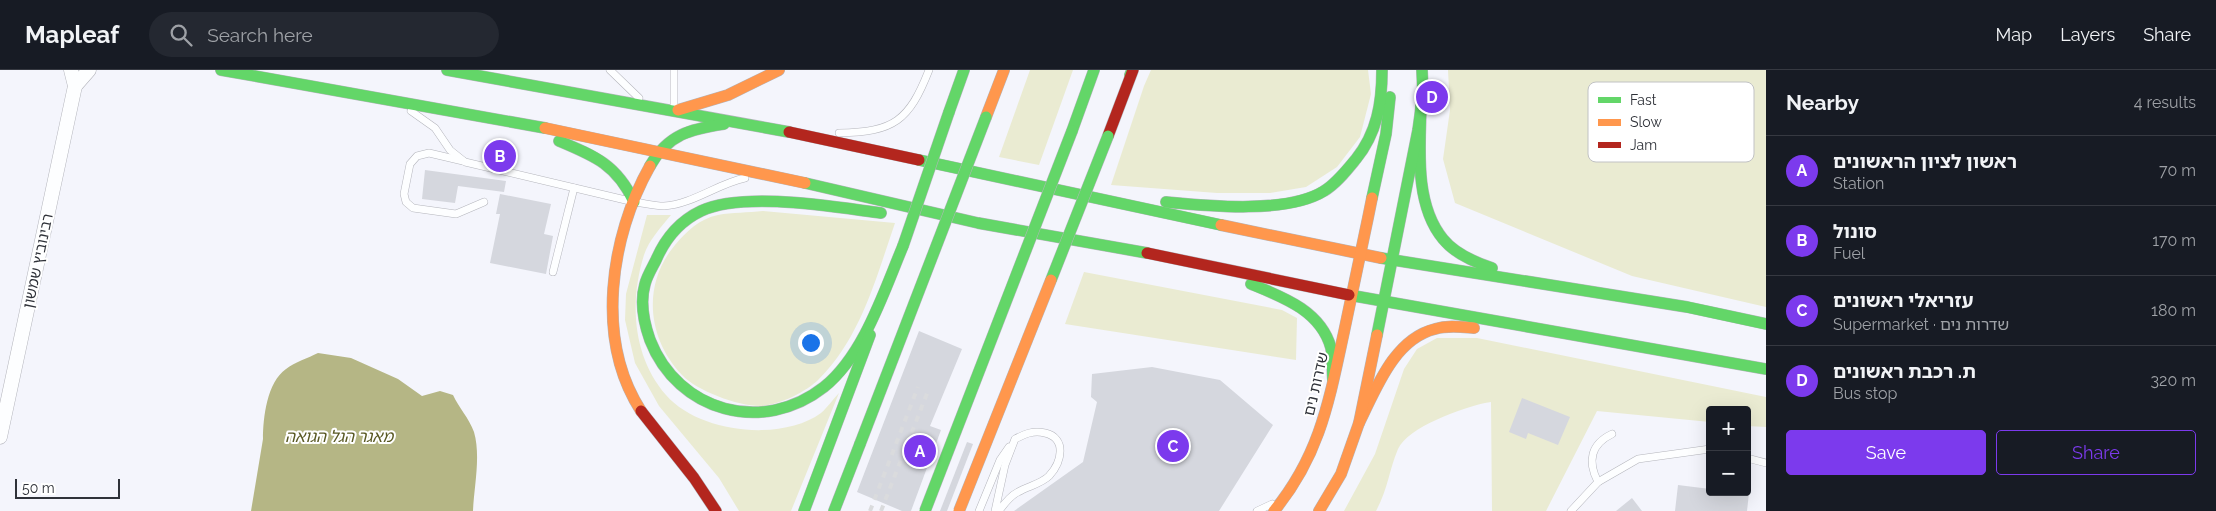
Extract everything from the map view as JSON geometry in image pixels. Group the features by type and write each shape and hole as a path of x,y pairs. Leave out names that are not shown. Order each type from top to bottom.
{"main road":[{"path":"221,70 516,122 770,175 978,223 1194,262 1351,295 1766,369"},
{"path":"447,70 796,133 1071,194 1392,260 1687,307 1766,324"},
{"path":"674,111 728,95 780,70"},
{"path":"804,511 903,246 964,70"},
{"path":"834,511 1004,70"},
{"path":"925,511 1094,70"},
{"path":"1071,194 1171,203 1242,205 1299,200 1322,192 1357,160 1370,139 1382,101 1382,70"},
{"name":"שדרות נים","path":"1274,511 1286,498 1310,459 1333,380 1390,111 1390,89 1387,70"},
{"path":"1422,70 1421,178 1428,208 1444,241 1456,252 1491,268 1548,286"},
{"path":"959,511 1132,72"},
{"path":"1359,424 1418,130 1421,106"},
{"path":"516,122 604,161 623,179 634,202"},
{"path":"716,511 680,458 636,402 625,383 617,360 613,338 613,290 634,202 659,152 667,143 680,135 696,130 736,123"},
{"path":"903,246 874,312 848,359 824,387 790,408 762,414 732,412 714,406 693,395 676,382 657,359 648,339 643,318 643,295 648,274 656,255 668,238 686,220 708,208 744,204 817,206 978,223"},
{"path":"1194,262 1241,280 1306,311 1326,336 1331,349 1333,380"},
{"path":"1319,511 1340,474 1359,424 1384,374 1395,359 1411,344 1432,330 1444,327 1574,335"}],"street":[{"name":"רבינוביץ שמשון","path":"0,437 75,86 71,70"},
{"name":"רבינוביץ שמשון","path":"75,86 89,70"}],"lane":[{"path":"610,70 651,108"},
{"path":"674,70 674,111"},
{"path":"796,133 867,132 885,127 902,118 912,107 929,70"},
{"path":"396,102 435,128 450,150 465,162"},
{"path":"484,202 456,214 413,208 406,202 404,194 410,164 417,156 429,153 634,202 662,206 675,204 730,181 770,175"},
{"path":"553,272 574,188"},
{"path":"979,511 1000,460 1015,439 1030,432 1039,431 1054,435 1059,441 1060,457 1048,477 1017,492 997,511"},
{"path":"1598,482 1592,468 1592,455 1598,443 1612,434"},
{"path":"997,511 1005,465 1015,439"},
{"path":"1571,511 1598,482 1638,459 1706,450"},
{"path":"1751,459 1766,464"},
{"path":"1257,511 1286,498"}],"shaded area":[{"path":"1030,70 1073,70 1039,165 999,157"},
{"path":"1151,70 1368,70 1371,94 1360,137 1337,167 1306,187 1270,193 1217,193 1111,185"},
{"path":"1448,70 1766,70 1766,307 1632,276 1455,203 1443,159 1450,110"},
{"path":"763,211 895,223 866,306 846,345 834,362 814,384 800,393 777,403 753,406 719,397 698,387 682,375 670,360 662,345 653,311 653,294 664,260 689,230 705,219 718,215"},
{"path":"647,215 671,215 652,239 644,255 636,292 637,329 647,364 655,380 666,395 680,408 699,418 719,425 763,430 785,428 804,422 821,413 839,393 791,511 739,511 719,478 659,406 635,363 625,320 626,294"},
{"path":"1084,272 1282,310 1297,318 1296,360 1065,324"},
{"path":"1437,338 1477,338 1766,397 1766,427 1751,426 1751,406 1706,406 1706,422 1597,411 1546,511 1492,511 1491,402 1485,403 1450,414 1413,433 1398,449 1376,511 1344,511 1375,454 1404,369 1417,349"}],"water":[{"name":"מאגר הגל הגואה","path":"318,353 351,358 398,379 422,396 440,391 453,395 472,427 476,441 477,461 473,511 251,511 263,439 265,411 270,391 274,382 286,369"}],"building":[{"path":"425,170 506,181 504,192 458,186 455,203 422,199"},
{"path":"500,194 551,204 544,234 553,236 546,274 490,263 500,214 496,214"},
{"path":"919,331 962,349 930,426 941,430 911,511 902,511 857,492"},
{"path":"1152,367 1220,380 1273,425 1219,511 1014,511 1083,462 1097,402 1091,397 1092,374"},
{"path":"1522,398 1570,417 1558,445 1528,433 1526,439 1509,432"},
{"path":"967,442 973,444 947,511 940,511"},
{"path":"1678,485 1706,488 1706,496 1749,496 1747,511 1675,511"},
{"path":"1632,498 1642,511 1616,511"}],"railway":[{"path":"870,511 918,387"},
{"path":"881,511 928,391"}],"traffic: fast":[{"path":"221,70 545,128"},
{"path":"447,70 789,132"},
{"path":"949,112 964,70"},
{"path":"1072,131 1094,70"},
{"path":"1130,75 1132,70"},
{"path":"1166,202 1247,207 1269,206 1290,203 1324,191 1333,185 1345,172 1369,139 1377,117 1381,94 1382,70"},
{"path":"1377,335 1418,130 1423,94 1422,70"},
{"path":"1372,198 1386,134 1390,97"},
{"path":"1421,105 1421,175 1427,209 1443,239 1453,249 1472,260 1492,268"},
{"path":"903,246 949,112"},
{"path":"860,444 986,117"},
{"path":"650,166 657,155 681,135 701,128 724,124"},
{"path":"925,511 1072,131"},
{"path":"1051,280 1108,136"},
{"path":"559,141 604,163 620,179 634,202"},
{"path":"919,160 1221,225"},
{"path":"805,183 978,223 1147,253"},
{"path":"881,213 815,204 764,201 719,205 693,215 674,231 664,245 646,281 643,312 650,340 663,365 680,384 701,399 725,408 750,412 775,410 800,402 824,387 851,358 880,302 903,246"},
{"path":"1381,258 1687,307 1766,324"},
{"path":"1251,284 1288,300 1310,315 1319,324 1331,348 1333,380"},
{"path":"1349,295 1766,369"},
{"path":"804,511 870,335"},
{"path":"834,511 860,444"}],"traffic: slow":[{"path":"678,110 728,95 779,70"},
{"path":"986,117 1004,70"},
{"path":"545,128 805,183"},
{"path":"641,411 627,383 617,353 613,321 613,288 617,256 625,224 636,194 650,166"},
{"path":"1274,511 1290,490 1302,469 1321,426 1333,381 1372,198"},
{"path":"1221,225 1381,258"},
{"path":"959,511 1051,280"},
{"path":"1359,423 1388,367 1408,343 1435,329 1474,328"},
{"path":"1319,511 1341,474 1359,423 1377,335"}],"traffic: jam":[{"path":"1108,136 1133,70"},
{"path":"789,132 919,160"},
{"path":"1147,253 1349,295"},
{"path":"641,411 694,478 716,511"}],"place":[{"name":"ת. רכבת ראשונים","path":"1432,97"},
{"name":"סונול","path":"500,156"},
{"name":"עזריאלי ראשונים","path":"1173,446"},
{"name":"ראשון לציון הראשונים","path":"920,451"}]}
